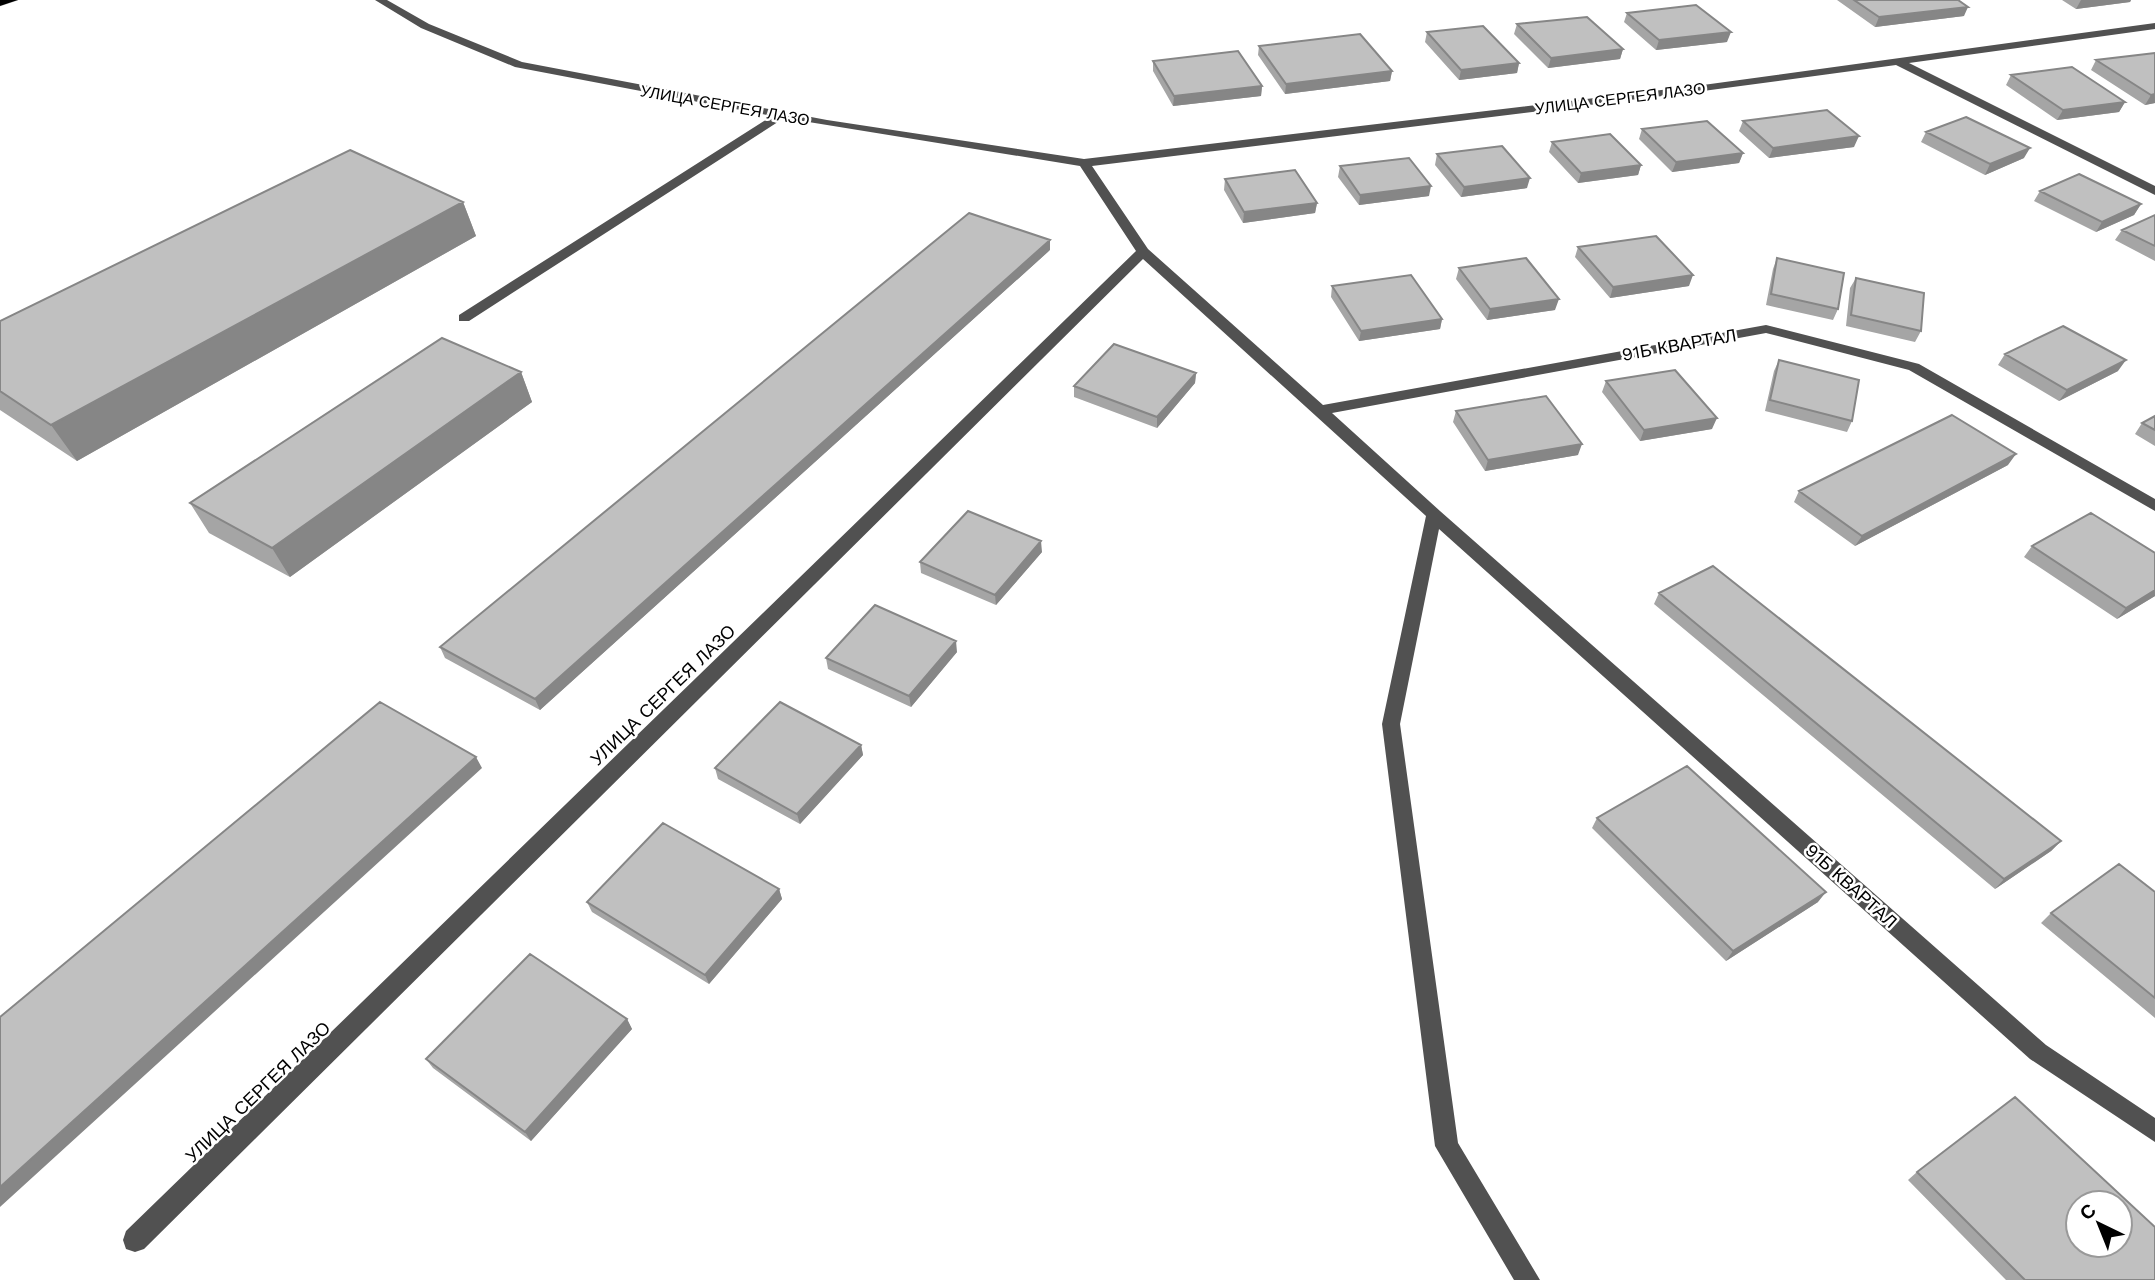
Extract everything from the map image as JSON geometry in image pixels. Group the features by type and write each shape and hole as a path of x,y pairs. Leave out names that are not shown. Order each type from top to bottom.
{"main road":[{"path":"0,3 13,0"}],"street":[{"name":"УЛИЦА СЕРГЕЯ ЛАЗО","path":"380,0 425,26 519,65 782,115 1084,163 1703,88 2155,26"},
{"path":"1895,60 2155,191"},
{"path":"464,318 782,115"},
{"path":"1084,163 1143,252 1320,410"},
{"name":"УЛИЦА СЕРГЕЯ ЛАЗО","path":"135,1240 1143,252"},
{"name":"91Б КВАРТАЛ","path":"1320,410 1766,329 1914,367 2155,506"},
{"name":"91Б КВАРТАЛ","path":"1320,410 1434,515 2038,1052 2155,1131"},
{"path":"1434,515 1391,724 1447,1146 1528,1280"}],"building":[{"path":"1854,0 1958,0 1968,7 1879,17"},
{"path":"1696,5 1731,32 1659,40 1627,13"},
{"path":"1587,17 1623,49 1551,58 1517,24"},
{"path":"1483,26 1519,63 1461,70 1427,32"},
{"path":"1360,34 1392,71 1286,84 1259,46"},
{"path":"1238,51 1262,86 1174,96 1153,61"},
{"path":"2155,53 2155,94 2151,95 2096,60"},
{"path":"2072,67 2125,102 2063,110 2011,75"},
{"path":"1827,110 1859,136 1773,148 1743,121"},
{"path":"1966,117 2030,148 1990,164 1926,132"},
{"path":"1707,121 1743,153 1676,162 1642,129"},
{"path":"1610,134 1641,165 1581,173 1552,142"},
{"path":"1502,146 1530,178 1464,187 1437,154"},
{"path":"350,150 463,202 51,425 0,391 0,321"},
{"path":"1409,158 1431,186 1360,195 1340,166"},
{"path":"1295,170 1317,203 1244,212 1225,179"},
{"path":"2079,174 2141,204 2102,222 2040,191"},
{"path":"969,213 1050,240 535,699 440,647"},
{"path":"2155,215 2155,246 2122,230"},
{"path":"1656,236 1693,275 1613,287 1578,247"},
{"path":"1526,258 1559,299 1490,309 1459,268"},
{"path":"1777,258 1844,273 1838,309 1771,294"},
{"path":"1411,275 1442,319 1361,331 1332,286"},
{"path":"1856,278 1924,293 1921,331 1851,315"},
{"path":"2063,326 2126,360 2067,390 2005,354"},
{"path":"442,338 521,372 272,548 190,503"},
{"path":"1114,344 1196,373 1157,417 1074,386"},
{"path":"1779,360 1859,380 1852,421 1770,400"},
{"path":"1675,370 1717,418 1644,430 1606,381"},
{"path":"1546,396 1582,444 1488,460 1456,411"},
{"path":"1952,415 2016,454 1862,536 1799,491"},
{"path":"2155,416 2155,430 2142,423"},
{"path":"968,511 1041,541 995,595 920,562"},
{"path":"2091,513 2155,553 2155,590 2126,608 2032,546"},
{"path":"1713,566 2061,841 2004,879 1659,593"},
{"path":"875,605 956,641 909,696 826,658"},
{"path":"380,702 476,757 0,1187 0,1017"},
{"path":"780,702 861,745 797,814 715,768"},
{"path":"1687,766 1826,892 1733,951 1597,818"},
{"path":"663,823 779,889 705,975 587,902"},
{"path":"2119,864 2155,892 2155,998 2051,913"},
{"path":"530,954 627,1019 525,1132 426,1059"},
{"path":"2015,1097 2114,1189 2064,1189 2064,1259 2134,1259 2134,1208 2155,1227 2155,1280 2025,1280 1917,1172"}]}
